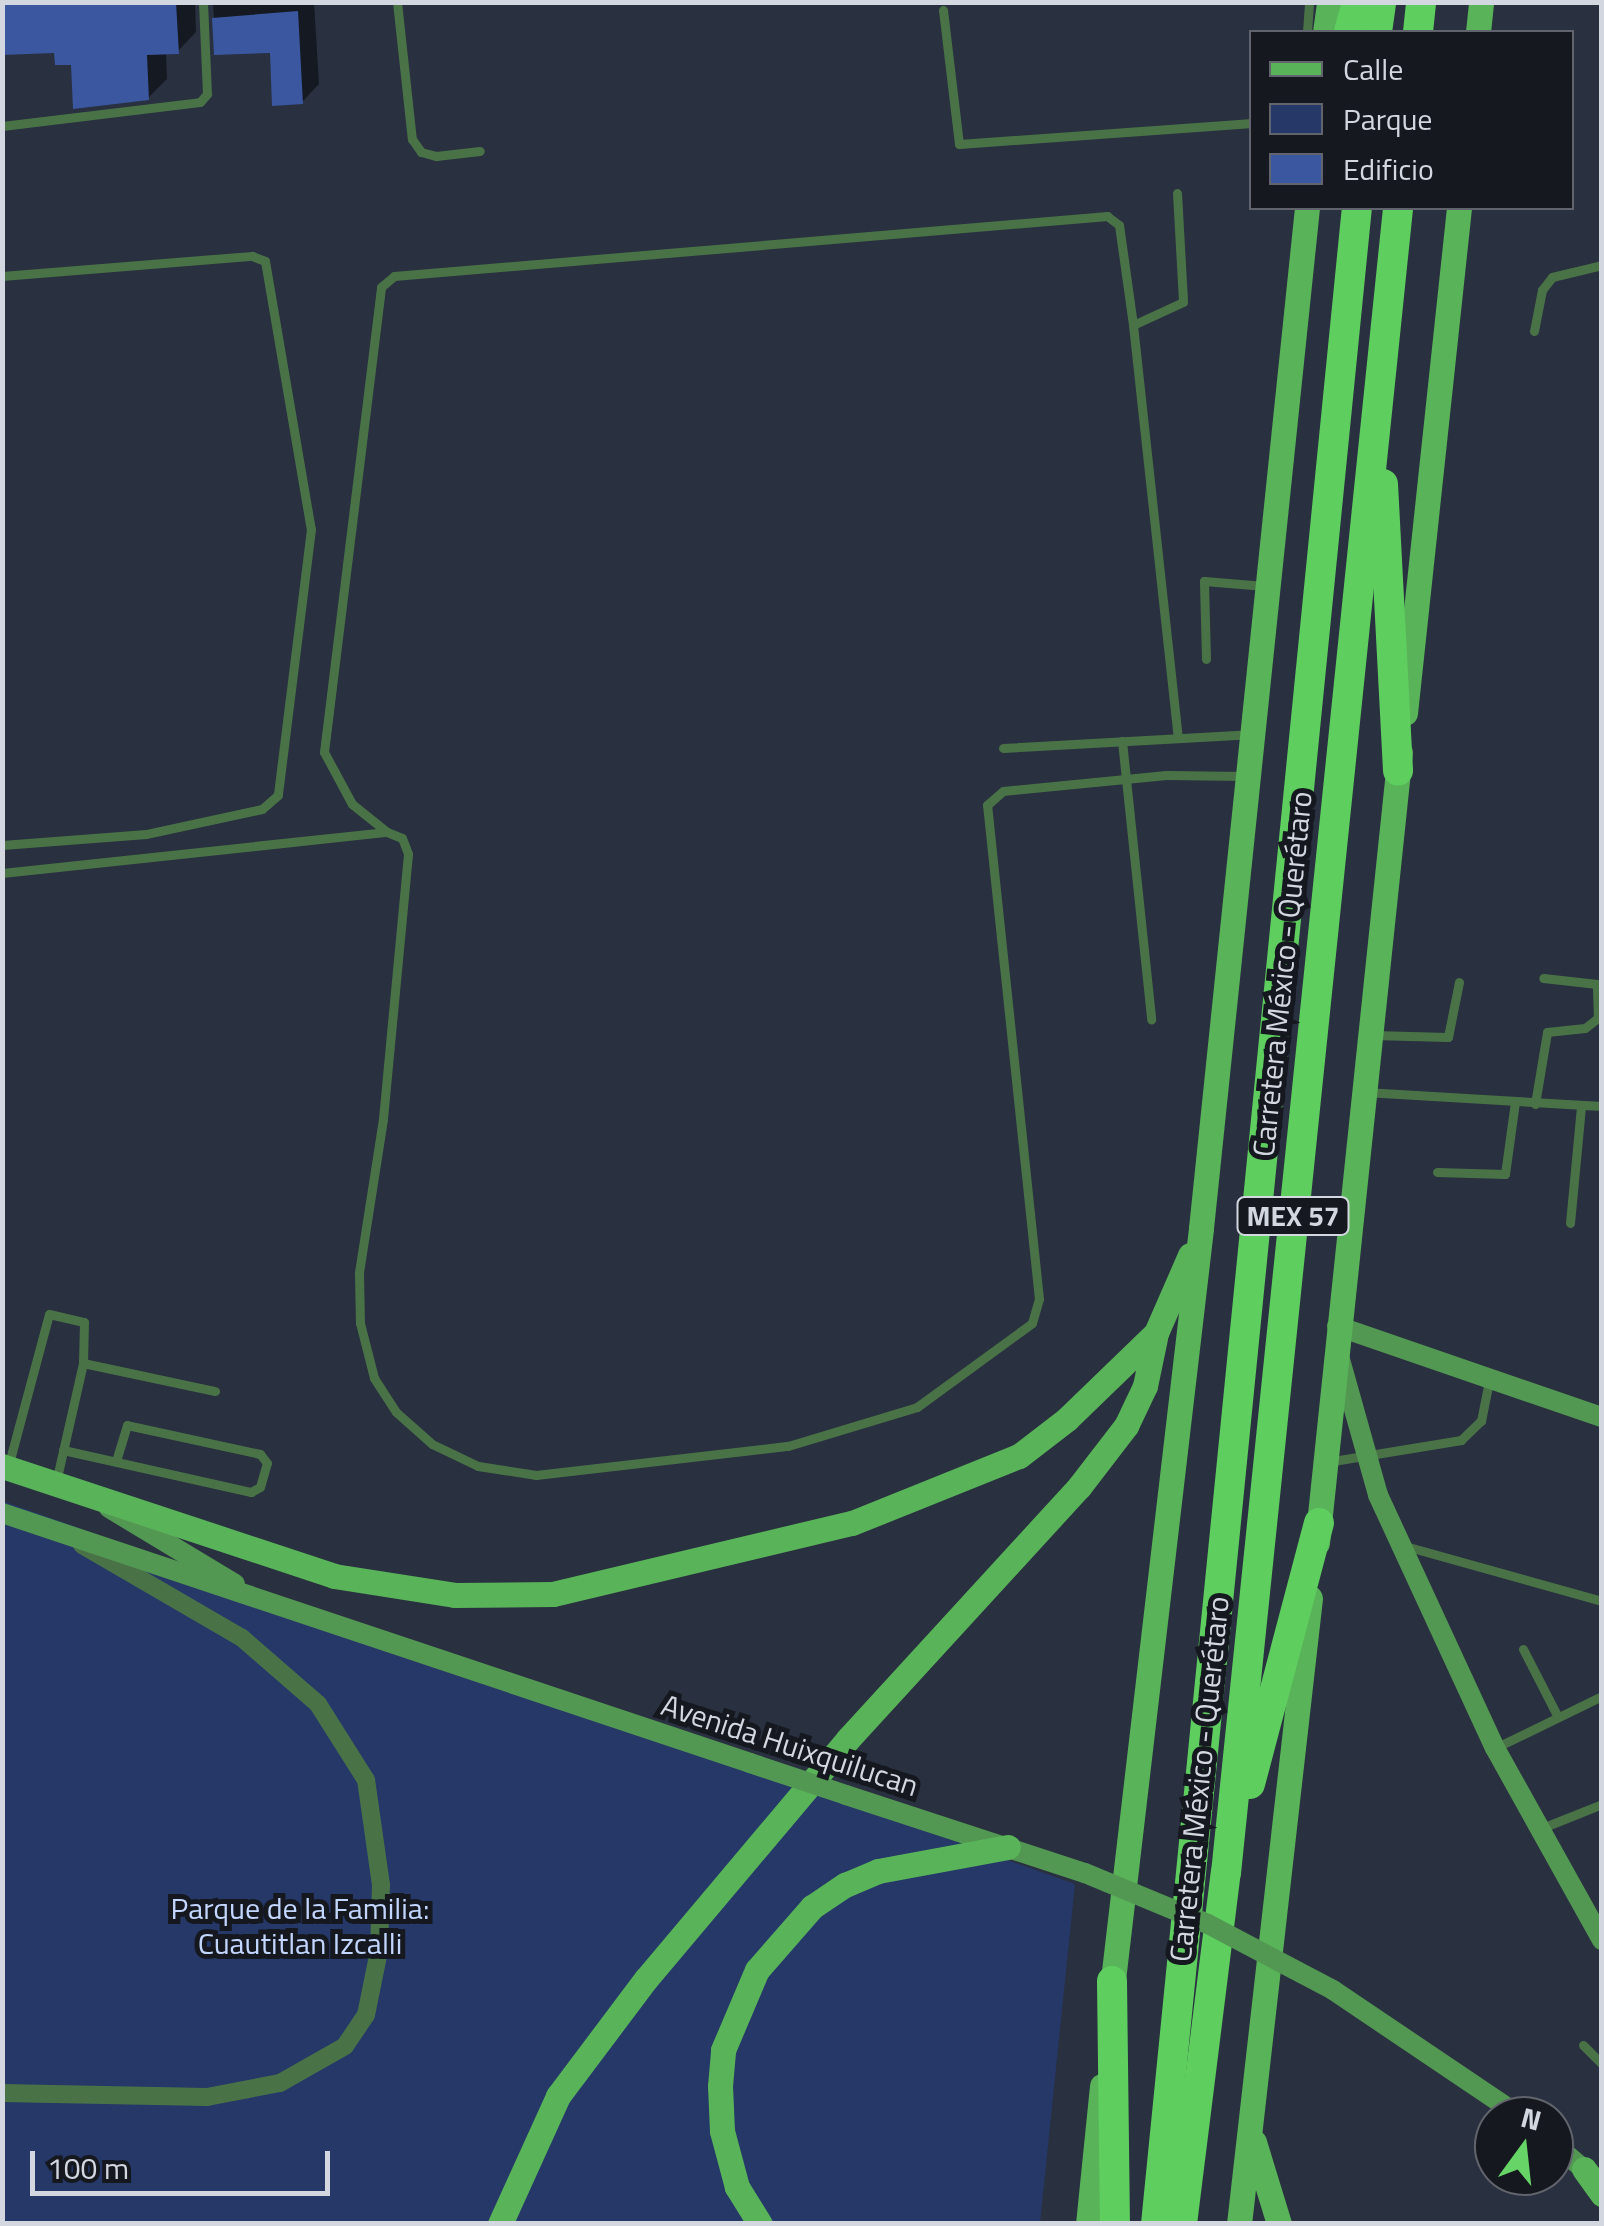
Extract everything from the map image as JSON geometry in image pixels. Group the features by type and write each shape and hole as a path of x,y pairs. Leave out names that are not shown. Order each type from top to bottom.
{"highway":[{"path":"1350,30 1357,2"},
{"path":"1377,30 1380,2"},
{"path":"1418,30 1421,2"},
{"name":"Carretera México - Querétaro","path":"1156,2224 1356,210"},
{"name":"Carretera México - Querétaro","path":"1182,2224 1226,1874 1398,210"},
{"path":"1378,392 1398,771"},
{"path":"1226,1874 1319,1522"},
{"path":"1112,1980 1115,2224"}],"main road":[{"path":"1326,30 1328,2"},
{"path":"1478,30 1481,2"},
{"path":"1088,2224 1112,1980 1202,1228 1307,210"},
{"path":"1239,2224 1319,1522 1336,1334 1459,210"},
{"path":"500,2224 558,2096 646,1979 1126,1426 1145,1386 1156,1333 1202,1228"},
{"path":"5,1467 334,1576 455,1595 553,1594 852,1523 936,1494 1019,1456 1068,1420 1156,1333"},
{"path":"1336,1334 1602,1417"},
{"path":"1336,1334 1368,1456 1405,1546 1495,1748 1602,1940"},
{"path":"92,1498 266,1602"},
{"name":"Avenida Huixquilucan","path":"2,1512 68,1538 1085,1873 1208,1924 1333,1990 1490,2096"},
{"path":"760,2224 736,2187 722,2132 720,2086 722,2050 757,1970 812,1907 845,1885 878,1871 1008,1847"},
{"path":"1250,2124 1279,2224"},
{"path":"1593,2177 1602,2194"}],"street":[{"path":"2,2094 208,2097 280,2083 344,2046 366,2014 379,1951 382,1885 366,1780 318,1704 242,1638 68,1538"}],"lane":[{"path":"2,126 200,102 207,85 202,2"},
{"path":"397,2 412,139 421,152 436,156 480,151"},
{"path":"1307,30 1309,2"},
{"path":"943,10 959,144 1249,123"},
{"path":"1133,325 1184,302 1177,193"},
{"path":"1178,738 1133,325 1119,225 1107,216 394,276 381,287 324,752 352,804 387,832 402,838 408,854 382,1119 359,1273 360,1322 374,1378 396,1412 432,1444 478,1466 536,1475 788,1446 918,1407 1032,1323 1039,1299 987,805 1003,791 1126,778 1248,776"},
{"path":"2,276 252,256 265,261 311,529 278,796 262,809 146,834 2,845"},
{"path":"1534,331 1542,290 1552,277 1602,265"},
{"path":"1206,659 1204,581 1268,586"},
{"path":"1003,748 1253,734"},
{"path":"1122,741 1151,1019"},
{"path":"2,873 387,832"},
{"path":"1535,1104 1547,1032 1585,1028 1598,1018 1596,984 1542,978"},
{"path":"1369,1034 1448,1037 1458,982"},
{"path":"1363,1092 1602,1106"},
{"path":"1437,1172 1506,1174 1514,1102"},
{"path":"1570,1223 1580,1106"},
{"path":"5,1467 49,1314 84,1322 82,1363 56,1485"},
{"path":"82,1363 216,1391"},
{"path":"1325,1462 1475,1432 1489,1381"},
{"path":"64,1450 257,1492 267,1463 260,1454 126,1425 116,1461"},
{"path":"1405,1546 1602,1600"},
{"path":"1523,1649 1558,1717"},
{"path":"1495,1748 1602,1696"},
{"path":"1540,1829 1602,1804"},
{"path":"1583,2045 1602,2064"}],"green space":[{"name":"Parque de la Familia: Cuautitlan Izcalli","path":"3,1501 1075,1884 1040,2223 3,2224"}],"building":[{"path":"2,2 176,2 179,54 147,55 149,100 73,109 71,65 55,65 54,53 2,55"},
{"path":"298,11 303,104 272,106 270,53 214,55 212,18"}]}
